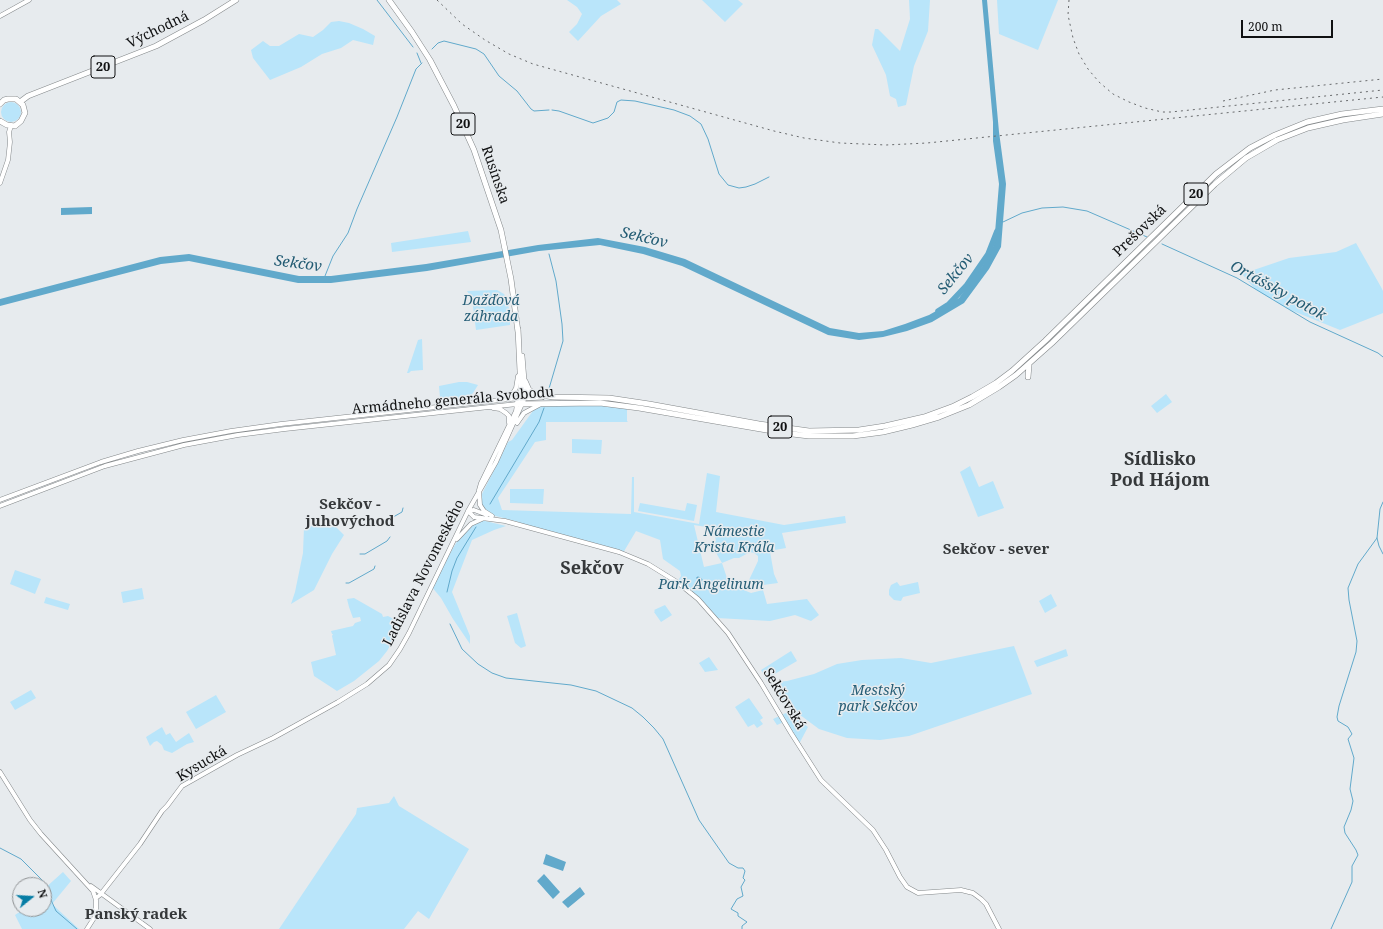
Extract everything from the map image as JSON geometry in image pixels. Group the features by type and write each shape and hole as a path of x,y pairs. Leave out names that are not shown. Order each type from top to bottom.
{"main road":[{"name":"Východná","path":"20,102 28,96 163,43 236,0"},
{"name":"Rusínska","path":"389,0 427,56 470,139 484,176 509,266 525,381 525,393 522,398"},
{"name":"20","path":"0,104 8,99 20,102"},
{"path":"0,120 4,124 11,126 18,124 24,118 24,109 20,102"},
{"name":"Prešovská","path":"1021,367 1216,174 1238,156 1275,135 1300,124 1342,114 1383,109"},
{"name":"Prešovská","path":"1021,367 1029,364 1077,320 1215,184 1246,158 1277,140 1308,128 1343,120 1383,114"},
{"name":"Rusínska","path":"518,329 518,350 522,398"},
{"path":"1028,377 1029,364"},
{"name":"Armádneho generála Svobodu","path":"525,381 526,386 533,393 553,397 609,398 784,428 817,431 859,430 916,419 954,406 972,397 1021,367"},
{"name":"Armádneho generála Svobodu","path":"520,404 600,403 639,408 784,433 817,436 853,436 883,432 954,412 990,393 1021,367"},
{"path":"520,404 522,398 553,397"}],"street":[{"path":"0,16 29,0"},
{"path":"0,183 8,160 11,126"},
{"path":"506,399 516,388 518,379 518,350"},
{"name":"Armádneho generála Svobodu","path":"0,500 101,462 138,451 231,430 522,398"},
{"path":"506,440 524,413 544,403"},
{"name":"Armádneho generála Svobodu","path":"0,506 105,466 184,445 238,435 285,429 520,404"},
{"name":"Ladislava Novomeského","path":"308,719 367,684 388,665 404,643 479,490 491,460 520,404"},
{"name":"Ladislava Novomeského","path":"479,490 484,484 506,440 520,404"},
{"path":"488,407 500,409 506,413 509,416 509,424"},
{"name":"Sekčovská","path":"479,490 480,505 484,511 493,517"},
{"name":"Sekčovská","path":"468,511 474,510 505,521 619,552 652,566 677,582 698,599 738,646 822,780 873,830 886,850 900,877 907,886 918,893 961,890 970,892 979,897 986,904 999,929"},
{"name":"Sekčovská","path":"468,511 474,517 505,521"},
{"path":"450,550 464,530 471,524 485,518"},
{"name":"Kysucká","path":"101,892 140,844 162,811 182,786 237,755 308,719"},
{"path":"0,772 30,820 86,883 95,896 96,912 87,929"},
{"path":"86,883 101,892 150,929"},
{"path":"95,896 101,892"}],"green space":[{"path":"567,0 617,0 621,4 601,16 578,41 569,32 577,24 582,14 577,7"},
{"path":"702,0 738,0 743,4 725,22"},
{"path":"909,0 930,0 928,31 914,66 906,105 898,107 896,99 890,96 886,75 872,45 875,29 878,29 900,51 910,19"},
{"path":"997,0 1058,0 1038,50 999,34"},
{"path":"339,21 349,23 375,36 373,45 353,40 341,48 322,54 301,67 270,80 253,58 251,50 263,41 270,46 279,46 299,34 313,37 331,22"},
{"path":"11,102 18,105 21,112 18,119 11,122 4,119 1,112 4,105"},
{"path":"468,231 471,242 392,252 391,243"},
{"path":"1356,243 1383,291 1383,313 1340,330 1288,309 1255,289 1242,274 1289,258 1336,252"},
{"name":"Dažďová záhrada","path":"497,290 506,297 510,312 510,325 476,330 472,299 467,291"},
{"path":"422,339 423,370 411,371 407,373 418,340"},
{"path":"467,382 478,385 467,399 447,402 442,401 440,398 439,386"},
{"path":"1166,394 1172,402 1157,413 1151,406"},
{"path":"611,404 627,407 628,422 546,422 546,440 535,442 498,498 502,510 631,514 632,477 634,477 634,512 699,524 707,473 720,476 716,512 784,525 845,516 846,523 782,533 786,548 775,550 775,545 769,546 774,574 778,583 763,585 763,583 749,580 758,561 758,556 754,553 750,552 739,558 734,558 722,563 729,584 751,593 763,590 767,604 807,599 819,615 811,621 795,615 770,621 717,618 677,582 681,576 680,571 663,559 660,540 636,531 623,553 523,526 519,522 492,515 483,508 481,496 508,442 512,440 535,408 539,406","holes":["694,525 713,528 716,541 711,544 722,563 704,567"]},
{"path":"572,439 602,440 601,454 572,453"},
{"path":"970,466 979,487 993,481 1004,508 978,517 960,472"},
{"path":"510,489 544,489 543,504 510,503"},
{"path":"640,503 685,511 687,503 697,505 694,521 638,511"},
{"path":"481,520 506,526 472,540 452,592 470,636 470,644 441,598 431,586 459,538 469,527"},
{"path":"328,524 329,528 335,526 344,535 332,554 314,590 291,604 303,553 304,527"},
{"path":"15,570 41,579 35,594 10,584"},
{"path":"897,582 900,586 918,582 920,593 903,597 901,601 894,600 889,595 889,590 891,585"},
{"path":"142,588 144,599 123,603 121,592"},
{"path":"1051,594 1057,606 1045,613 1039,601"},
{"path":"46,597 70,604 68,610 44,603"},
{"path":"354,598 382,614 383,617 388,616 403,624 387,651 379,661 354,681 337,691 314,676 311,662 336,655 332,636 333,634 331,631 353,626 355,623 361,621 360,617 353,618 349,607 347,599"},
{"path":"665,605 672,615 661,622 654,610"},
{"path":"517,613 526,646 521,648 515,643 507,616"},
{"name":"Mestský park Sekčov","path":"1014,646 1032,694 909,736 880,740 847,738 819,729 784,703 769,683 787,681 814,674 837,664 862,660 901,658 931,663"},
{"path":"1066,649 1068,656 1037,667 1034,661"},
{"path":"791,651 797,661 766,679 761,670"},
{"path":"709,657 718,670 705,672 699,663"},
{"path":"31,690 36,698 15,710 10,702"},
{"path":"216,695 226,712 196,729 186,712"},
{"path":"749,698 763,718 760,720 763,724 757,728 754,724 748,727 735,707"},
{"path":"788,712 808,727 799,744 786,721 777,725 773,719"},
{"path":"162,727 166,735 170,733 176,742 189,733 194,742 187,744 172,753 164,750 162,745 157,741 150,746 146,737"},
{"path":"394,796 399,806 469,849 429,919 418,911 404,929 279,929 356,814 357,808 389,803"},
{"path":"63,872 71,881 52,904 52,882"},
{"path":"52,904 79,929 22,929 16,917 52,917"}],"shaded area":[{"path":"982,0 987,0 999,132 1006,184 1001,247 989,269 964,303 932,322 907,331 883,337 859,340 828,335 682,266 643,254 600,245 539,251 427,271 331,283 298,283 189,261 161,264 0,306 0,299 160,257 189,254 299,276 331,276 426,264 538,245 598,238 645,247 685,259 830,328 859,333 883,331 929,315 959,298 983,265 994,245 999,184 993,141 993,122"},
{"path":"92,207 92,214 61,215 61,208"},
{"path":"546,854 566,862 563,871 543,864"},
{"path":"544,874 560,892 553,899 537,881"},
{"path":"580,887 585,894 568,908 562,902"}],"waterway":[{"path":"377,0 413,47"},
{"path":"432,49 438,43 444,41 476,49 484,54 499,76 517,91 531,109 534,111 549,110"},
{"path":"417,53 421,63"},
{"path":"325,276 333,256 348,233 416,69 422,63"},
{"path":"552,110 593,123 608,118 614,112 617,102 621,100 635,101 674,110 690,116 701,124 708,139 719,174 728,185 739,188 746,187 769,177"},
{"name":"Ortášsky potok","path":"1003,222 1022,213 1042,208 1063,207 1087,211 1147,237"},
{"name":"Sekčov","path":"938,311 949,304 966,286 988,254 997,231"},
{"name":"Ortášsky potok","path":"1162,244 1237,278 1310,322 1378,353 1383,357"},
{"path":"548,392 563,341 556,281 549,254"},
{"path":"490,504 539,422 544,408"},
{"name":"Ortášsky potok","path":"1331,929 1352,882 1352,866 1358,855 1345,833 1344,827 1353,801 1350,789 1354,758 1348,739 1352,734 1348,727 1338,721 1337,717 1356,652 1357,641 1348,588 1358,564 1377,538 1380,509 1383,502"},
{"path":"373,526 381,524 402,512 403,508"},
{"path":"447,592 457,558 476,527"},
{"path":"360,554 365,554 387,541 390,537"},
{"path":"1377,538 1383,554"},
{"path":"346,583 349,583 374,569 375,566"},
{"path":"450,624 462,649 478,664 492,673 506,678 571,685 596,691 632,708 654,728 663,739 699,820 729,863 738,868 743,868 745,871 743,878 745,880 741,887 743,896 737,899 731,909 738,913 738,916 747,922 742,926 742,929"},
{"path":"0,848 21,859 42,880 56,911 77,929"}],"railway":[{"path":"437,0 462,24 485,40 509,54 533,64 774,131 804,138 840,143 886,145 927,143 1383,97"},
{"path":"1069,0 1068,15 1073,38 1079,54 1088,69 1099,82 1113,94 1145,108 1162,112 1171,112 1383,90"},
{"path":"1223,101 1275,90 1383,79"}],"district":[{"name":"Sídlisko Pod Hájom","path":"1160,470"},
{"name":"Sekčov - juhovýchod","path":"350,514"},
{"name":"Sekčov - sever","path":"996,550"},
{"name":"Sekčov","path":"592,569"},
{"name":"Panský radek","path":"136,915"}],"park label":[{"name":"Námestie Krista Kráľa","path":"734,540"},
{"name":"Park Angelinum","path":"711,585"}]}
